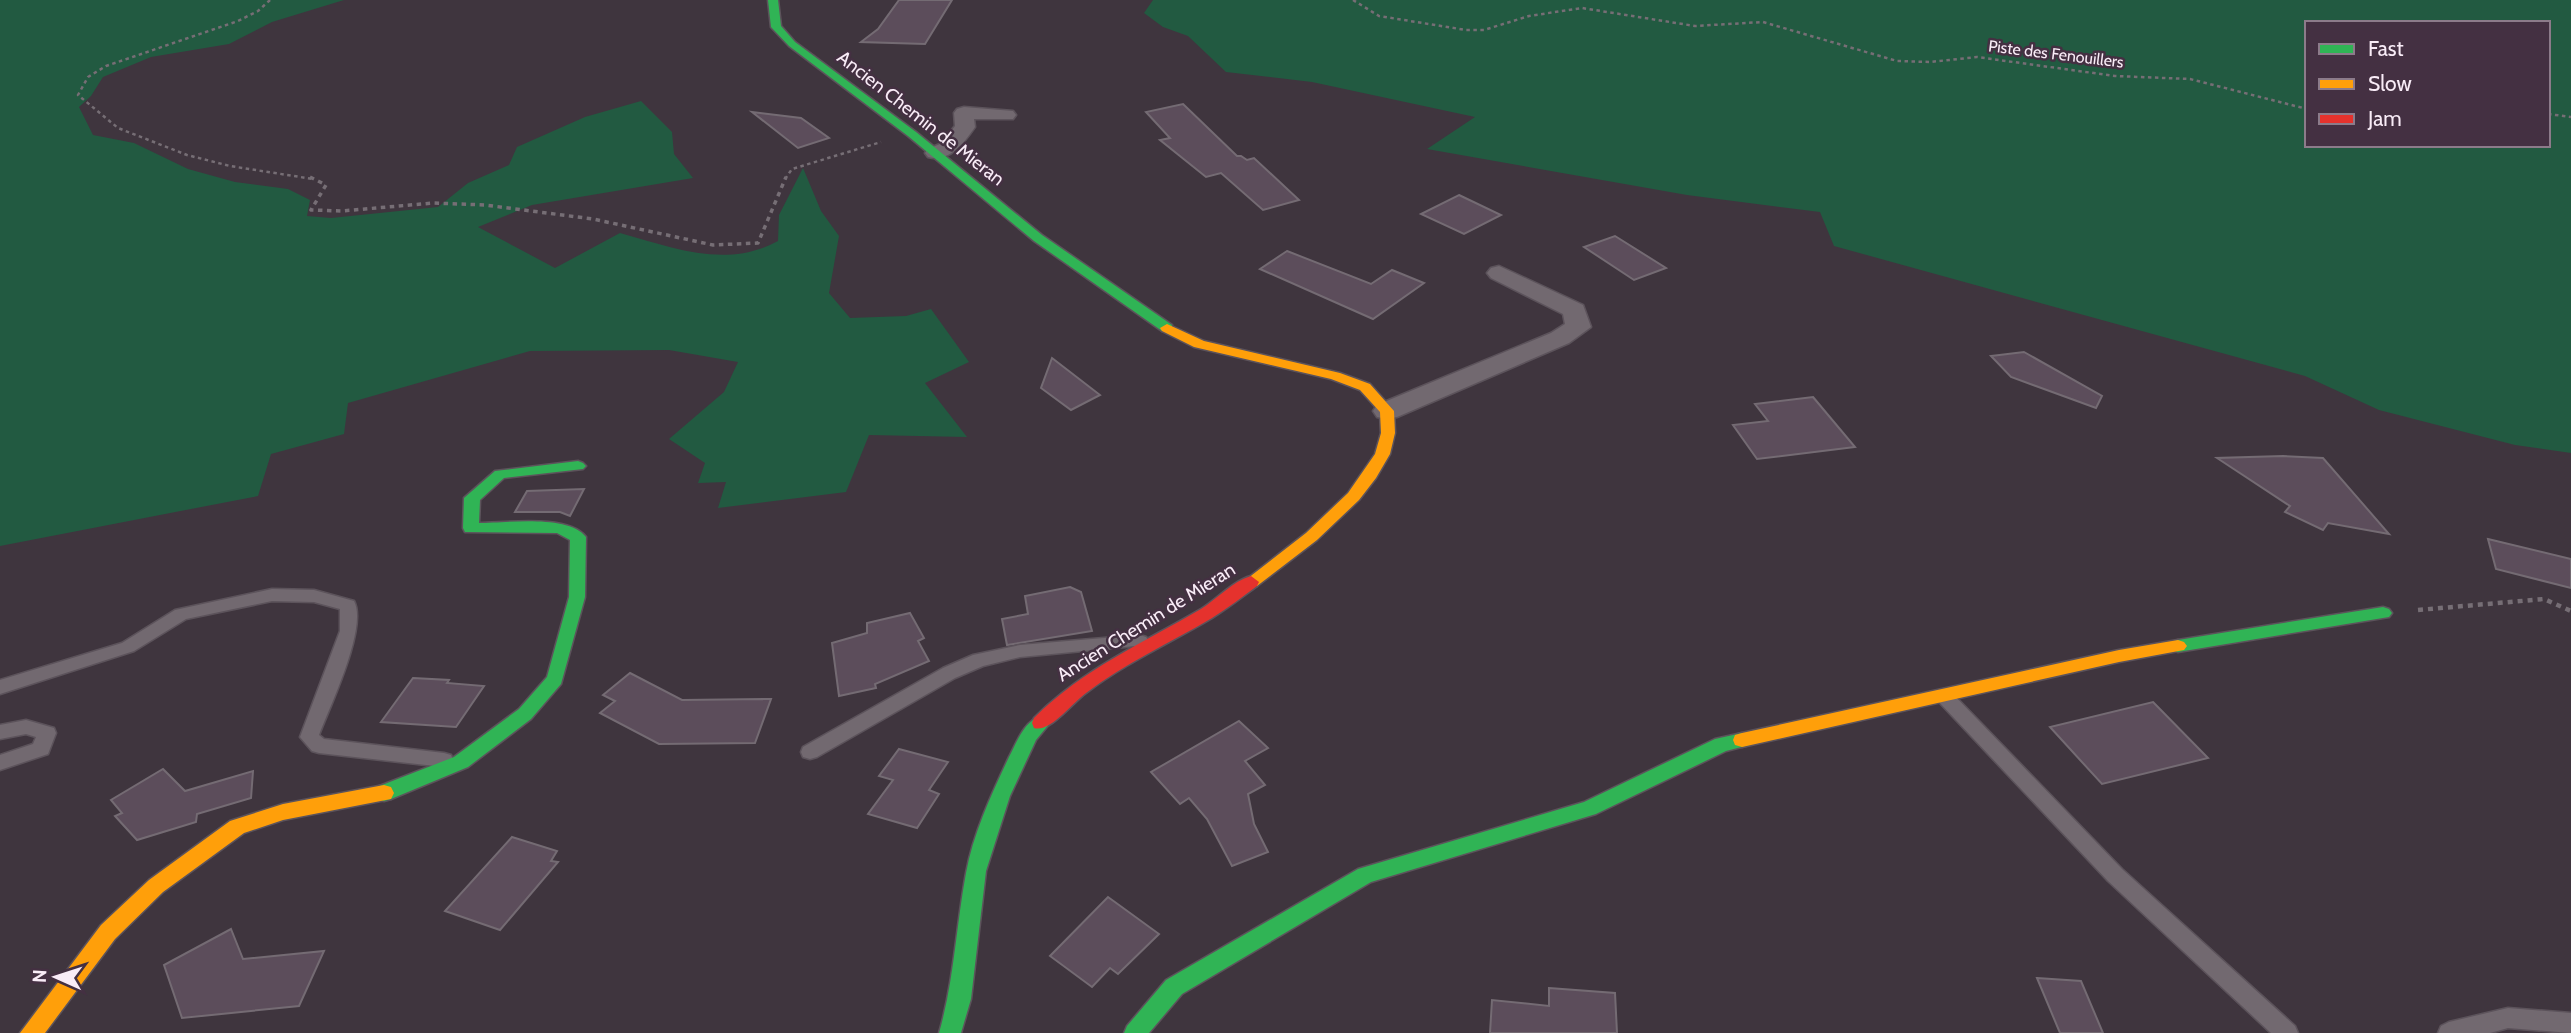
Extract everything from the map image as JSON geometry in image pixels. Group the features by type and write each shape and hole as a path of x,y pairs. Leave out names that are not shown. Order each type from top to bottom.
{"street":[{"name":"Ancien Chemin de Mieran","path":"773,0 776,27 792,44 912,134 1038,238 1161,325 1199,344 1335,376 1365,387 1387,411 1388,435 1374,468 1348,502 1297,550 1209,612 1103,671 1061,699 1029,736 1000,796 976,871 960,999 950,1033"},
{"path":"935,153 947,148 965,127 964,113 1006,115"},
{"path":"1387,411 1560,338 1578,327 1574,310 1499,273"},
{"path":"32,1033 108,932 156,886 237,827 284,812 392,791 461,762 525,714 555,679 577,597 578,537 560,528 471,528 472,498 500,474 578,466"},
{"path":"1135,1033 1174,987 1365,875 1589,808 1722,744 2119,656 2383,613"}],"lane":[{"path":"0,687 128,647 181,614 272,595 314,596 348,605 349,631 309,737 319,747 461,762"},
{"path":"810,752 949,673 979,660 1020,651 1146,640 1154,643"},
{"path":"1944,695 2115,875 2287,1033"},
{"path":"0,732 26,727 47,733 41,749 0,763"},
{"path":"2449,1033 2508,1018 2571,1023"}],"path":[{"path":"270,0 248,16 112,64 87,78 78,95 118,128 187,155 229,166 308,176 326,185 311,210 332,213 429,203 466,204 632,227 686,242 732,248 758,243 785,178 792,169 912,134"},
{"name":"Piste des Fenouillers","path":"1353,0 1378,16 1466,30 1484,30 1529,16 1582,8 1695,26 1763,22 1896,61 1930,62 1976,57 2115,76 2190,79 2305,108"},
{"path":"2550,114 2571,117"},
{"path":"2383,613 2544,599 2571,611"}],"green space":[{"path":"0,0 344,0 272,22 229,44 151,57 103,77 91,96 79,107 93,135 134,143 188,169 235,182 288,189 310,200 307,216 331,218 438,207 468,183 509,165 517,147 585,117 641,101 672,132 674,154 693,178 532,205 478,227 555,268 620,233 680,250 719,255 739,254 778,241 779,215 803,168 821,211 839,236 829,293 850,318 906,316 931,309 969,362 925,383 967,437 869,435 846,492 718,508 726,482 698,483 705,463 669,439 724,392 738,362 669,350 530,351 348,403 344,434 271,454 258,496 0,546"},
{"path":"1153,0 2571,0 2571,453 2515,445 2379,410 2305,376 1834,246 1820,212 1687,195 1427,149 1475,117 1312,82 1226,72 1188,36 1163,27 1144,13"}],"building":[{"path":"899,0 952,0 925,44 861,42 878,29"},
{"path":"1183,104 1237,156 1247,160 1254,158 1299,200 1263,210 1221,173 1206,177 1160,140 1170,138 1146,112"},
{"path":"752,112 801,118 829,138 798,148"},
{"path":"1459,195 1501,215 1464,234 1421,214"},
{"path":"1615,236 1666,268 1634,280 1584,247"},
{"path":"1287,251 1371,284 1392,270 1424,283 1373,319 1260,269"},
{"path":"2024,352 2102,396 2096,408 2011,377 1991,356"},
{"path":"1052,358 1100,395 1071,410 1041,388"},
{"path":"1813,397 1855,447 1757,459 1733,425 1768,421 1755,404"},
{"path":"2217,458 2323,458 2389,534 2328,523 2323,530 2285,512 2290,506"},
{"path":"584,489 570,516 560,512 515,512 527,491"},
{"path":"2488,539 2571,559 2571,588 2496,569"},
{"path":"1070,587 1081,592 1092,631 1007,645 1002,619 1028,614 1025,596"},
{"path":"910,613 924,638 918,641 929,661 875,684 876,688 839,696 832,643 867,633 867,623"},
{"path":"630,673 682,700 771,699 755,743 659,744 600,713 615,701 603,695"},
{"path":"413,678 484,686 456,727 381,722"},
{"path":"2153,702 2208,758 2102,784 2050,727"},
{"path":"1239,721 1268,748 1245,761 1265,785 1248,794 1254,824 1268,852 1232,866 1207,819 1189,798 1180,804 1151,772"},
{"path":"899,749 948,762 929,790 939,794 917,828 868,814 893,780 879,776"},
{"path":"163,769 185,791 253,771 251,798 197,814 196,822 137,840 115,816 122,813 111,800"},
{"path":"512,837 557,851 551,861 558,862 500,930 445,911"},
{"path":"1108,897 1159,934 1118,974 1110,968 1092,987 1050,956"},
{"path":"231,929 243,959 324,951 299,1006 182,1018 164,965"},
{"path":"2037,978 2081,981 2103,1033 2060,1033"},
{"path":"1549,988 1615,993 1617,1033 1490,1033 1492,1000 1549,1006"}],"traffic: fast":[{"path":"773,0 776,27 792,44 912,134 1038,238 1167,328"},
{"path":"384,793 461,762 525,714 555,679 577,597 578,537 560,528 471,528 472,498 500,474 578,466"},
{"path":"2178,646 2383,613"},
{"path":"950,1033 960,999 976,871 1000,796 1029,736 1041,723"},
{"path":"1135,1033 1174,987 1365,875 1589,808 1722,744 1742,740"}],"traffic: slow":[{"path":"1167,328 1199,344 1335,376 1365,387 1387,411 1388,433 1383,454 1371,475 1334,517 1251,582"},
{"path":"1742,740 2119,656 2178,646"},
{"path":"31,1033 108,932 156,886 237,827 283,812 384,793"}],"traffic: jam":[{"path":"1041,723 1059,705 1098,675 1207,613 1251,582"}]}
